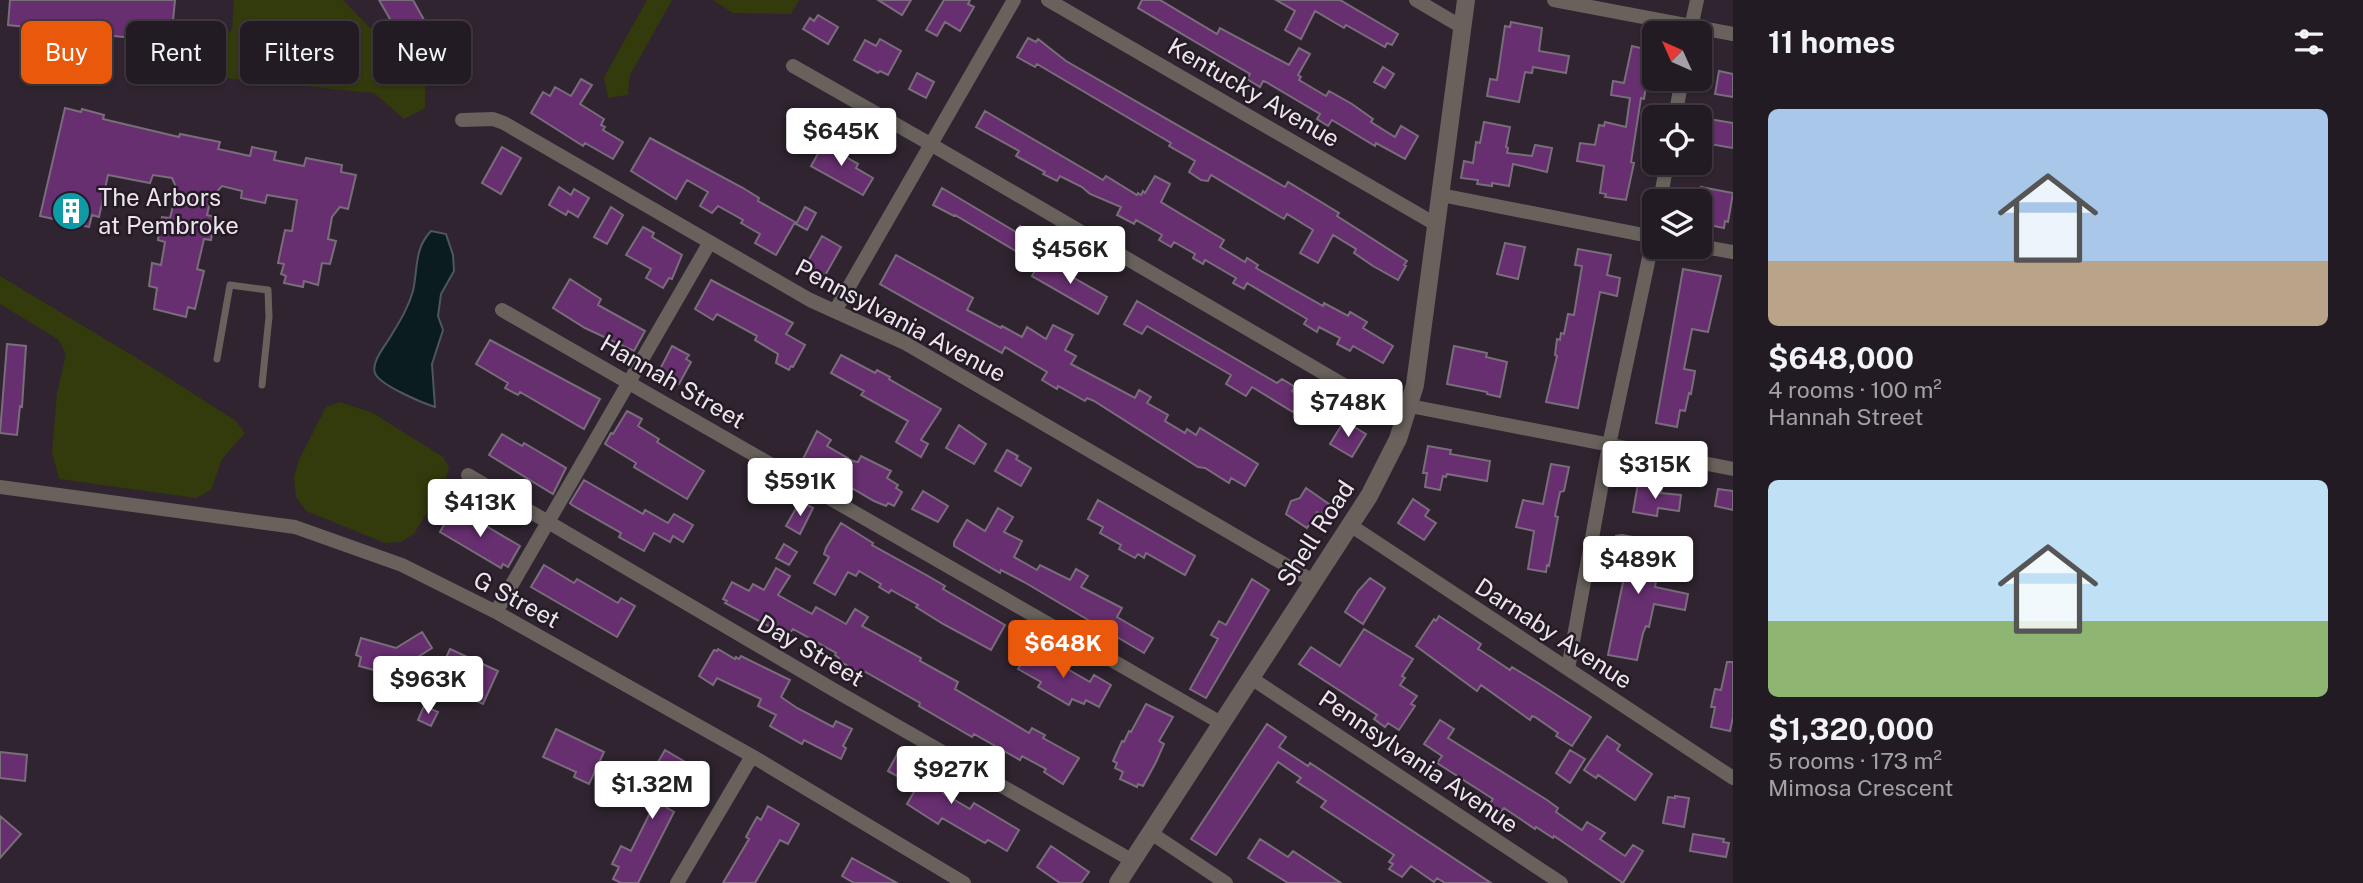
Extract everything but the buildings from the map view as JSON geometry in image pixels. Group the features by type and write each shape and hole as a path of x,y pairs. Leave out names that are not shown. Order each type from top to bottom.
{"street":[{"path":"835,311 1014,0"},
{"name":"Kentucky Avenue","path":"1048,0 1437,225"},
{"path":"1416,0 1462,27"},
{"name":"Shell Road","path":"1118,883 1350,526 1386,466 1410,407 1424,332 1466,0"},
{"path":"1555,0 1653,21"},
{"path":"1693,21 1697,0"},
{"path":"1712,32 1733,34"},
{"path":"793,66 1379,404 1410,407 1733,469"},
{"name":"Pennsylvania Avenue","path":"462,120 493,119 505,123 810,300 905,343 1313,581"},
{"path":"1441,195 1642,234"},
{"path":"496,612 710,242"},
{"path":"1712,248 1733,252"},
{"path":"1567,669 1609,445 1649,259"},
{"name":"Hannah Street","path":"502,310 1221,723"},
{"name":"Day Street","path":"468,475 1133,861"},
{"name":"G Street","path":"0,487 295,527 402,565 496,612 752,756 955,881"},
{"name":"Darnaby Avenue","path":"1350,526 1733,778"},
{"name":"Pennsylvania Avenue","path":"1251,678 1561,883"},
{"path":"677,883 752,756"},
{"path":"1151,833 1226,883"}],"lane":[{"path":"217,359 230,285 268,290 269,317 262,384"}],"green space":[{"path":"234,0 343,0 373,31 373,84 424,84 425,108 404,119 374,93 285,84 359,84 359,21 240,21 240,80 226,78 226,35 232,30"},
{"path":"647,0 672,0 630,75 628,95 608,98 604,77"},
{"path":"713,0 799,0 791,14 733,13"},
{"path":"0,276 236,421 245,433 222,459 211,490 196,498 59,479 52,452 57,393 66,354 59,340 0,304"},
{"path":"340,402 373,413 443,457 449,467 445,482 414,534 401,542 385,543 306,511 296,497 294,477 299,460 326,407"}],"shaded area":[{"path":"431,231 446,234 453,255 454,271 441,294 438,316 443,330 432,364 435,407 384,383 374,369 408,304 413,291 419,252"}],"place":[{"name":"The Arbors at Pembroke","path":"71,211"}]}
